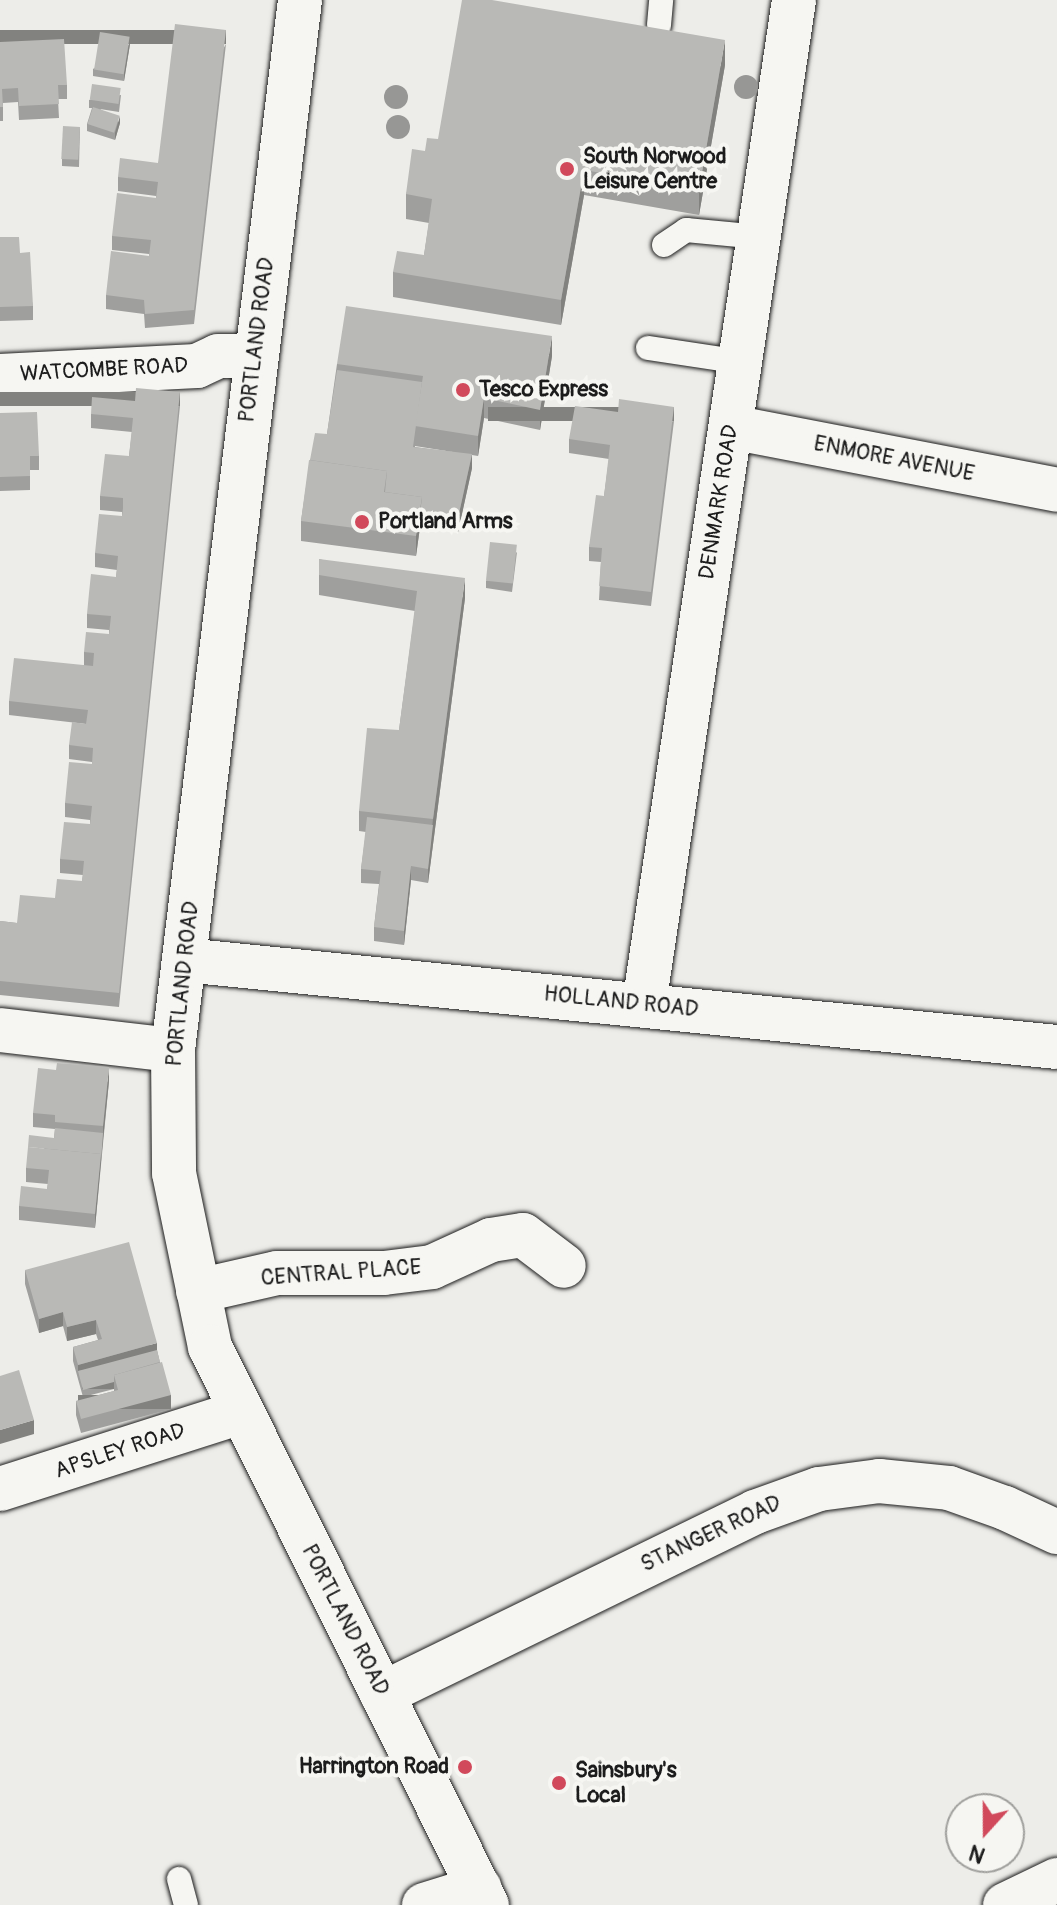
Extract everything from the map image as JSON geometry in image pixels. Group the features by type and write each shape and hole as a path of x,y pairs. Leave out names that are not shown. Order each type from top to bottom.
{"street":[{"name":"PORTLAND ROAD","path":"300,0 173,1050 174,1173 210,1347 483,1896"},
{"name":"DENMARK ROAD","path":"644,1005 794,0"},
{"name":"WATCOMBE ROAD","path":"0,376 197,366 218,356 255,356"},
{"name":"ENMORE AVENUE","path":"731,427 1057,490"},
{"name":"HOLLAND ROAD","path":"184,960 1057,1047"},
{"path":"0,1030 173,1050"},
{"name":"CENTRAL PLACE","path":"198,1291 277,1273 384,1273 432,1267 491,1240 523,1235 564,1266"},
{"name":"APSLEY ROAD","path":"0,1489 241,1412"},
{"name":"STANGER ROAD","path":"382,1694 755,1512 819,1489 879,1481 949,1488 1056,1523"},
{"path":"1005,1905 1057,1880"},
{"path":"424,1905 483,1896"}],"lane":[{"path":"659,25 661,0"},
{"path":"664,245 686,230 760,237"},
{"path":"648,348 742,362"},
{"path":"179,1879 186,1905"}],"building":[{"name":"South Norwood Leisure Centre","path":"462,0 492,0 725,40 699,190 584,170 561,300 393,272 397,251 424,255 432,199 406,194 412,149 425,151 427,138 438,139"},
{"path":"175,24 226,30 194,310 145,314 144,300 106,295 111,251 149,256 151,240 112,236 117,193 156,198 158,182 118,177 120,158 158,163"},
{"path":"100,32 130,37 124,74 94,70"},
{"path":"64,39 67,85 58,85 59,104 19,106 18,88 2,89 3,107 0,107 0,42"},
{"path":"92,84 121,88 118,104 90,100"},
{"path":"93,107 120,116 114,133 87,124"},
{"path":"63,126 80,127 78,160 61,159"},
{"path":"0,237 19,237 20,253 30,252 33,306 0,307"},
{"name":"Tesco Express","path":"346,306 552,336 540,410 484,398 478,436 415,426 423,376 337,364"},
{"path":"337,370 422,382 413,447 472,454 458,518 420,513 422,497 385,492 387,471 310,460 315,433 327,434"},
{"path":"136,388 180,392 119,993 0,981 0,921 17,923 20,895 55,898 57,879 82,881 84,861 60,859 64,822 90,824 92,806 65,803 69,762 92,764 93,748 69,745 72,722 86,724 88,710 9,701 14,658 93,666 94,653 84,652 86,632 109,634 111,616 87,614 91,574 116,577 118,556 95,553 99,514 122,516 123,498 100,496 105,454 129,456 133,418 91,414 92,397 135,401"},
{"path":"619,399 674,407 651,592 599,586 602,548 589,547 596,495 604,496 610,445 569,439 575,406 618,412"},
{"path":"37,412 39,456 30,456 30,476 0,477 0,413"},
{"name":"Portland Arms","path":"309,460 387,471 384,492 422,497 416,536 301,521"},
{"path":"490,542 517,545 513,584 486,581"},
{"path":"319,559 465,578 433,819 359,811 367,728 399,730 417,591 319,575"},
{"path":"367,817 433,825 428,869 411,866 404,931 374,927 381,871 361,869"},
{"path":"57,1063 109,1067 103,1126 55,1122 55,1115 33,1113 38,1068 56,1070"},
{"path":"55,1128 103,1133 101,1161 101,1154 28,1147 29,1135 54,1138"},
{"path":"28,1147 101,1154 95,1214 19,1206 21,1186 47,1189 49,1170 26,1168"},
{"path":"129,1242 157,1343 78,1365 73,1347 102,1339 96,1320 67,1327 63,1312 39,1319 25,1270"},
{"path":"157,1350 160,1362 114,1375 114,1382 83,1390 78,1371"},
{"path":"162,1362 171,1395 81,1419 76,1401 118,1390 114,1375"},
{"path":"19,1370 34,1420 0,1430 0,1376"}],"place":[{"name":"South Norwood Leisure Centre","path":"567,169"},
{"name":"Tesco Express","path":"463,390"},
{"name":"Portland Arms","path":"362,522"},
{"name":"Harrington Road","path":"465,1767"},
{"name":"Sainsbury's Local","path":"559,1783"}]}
